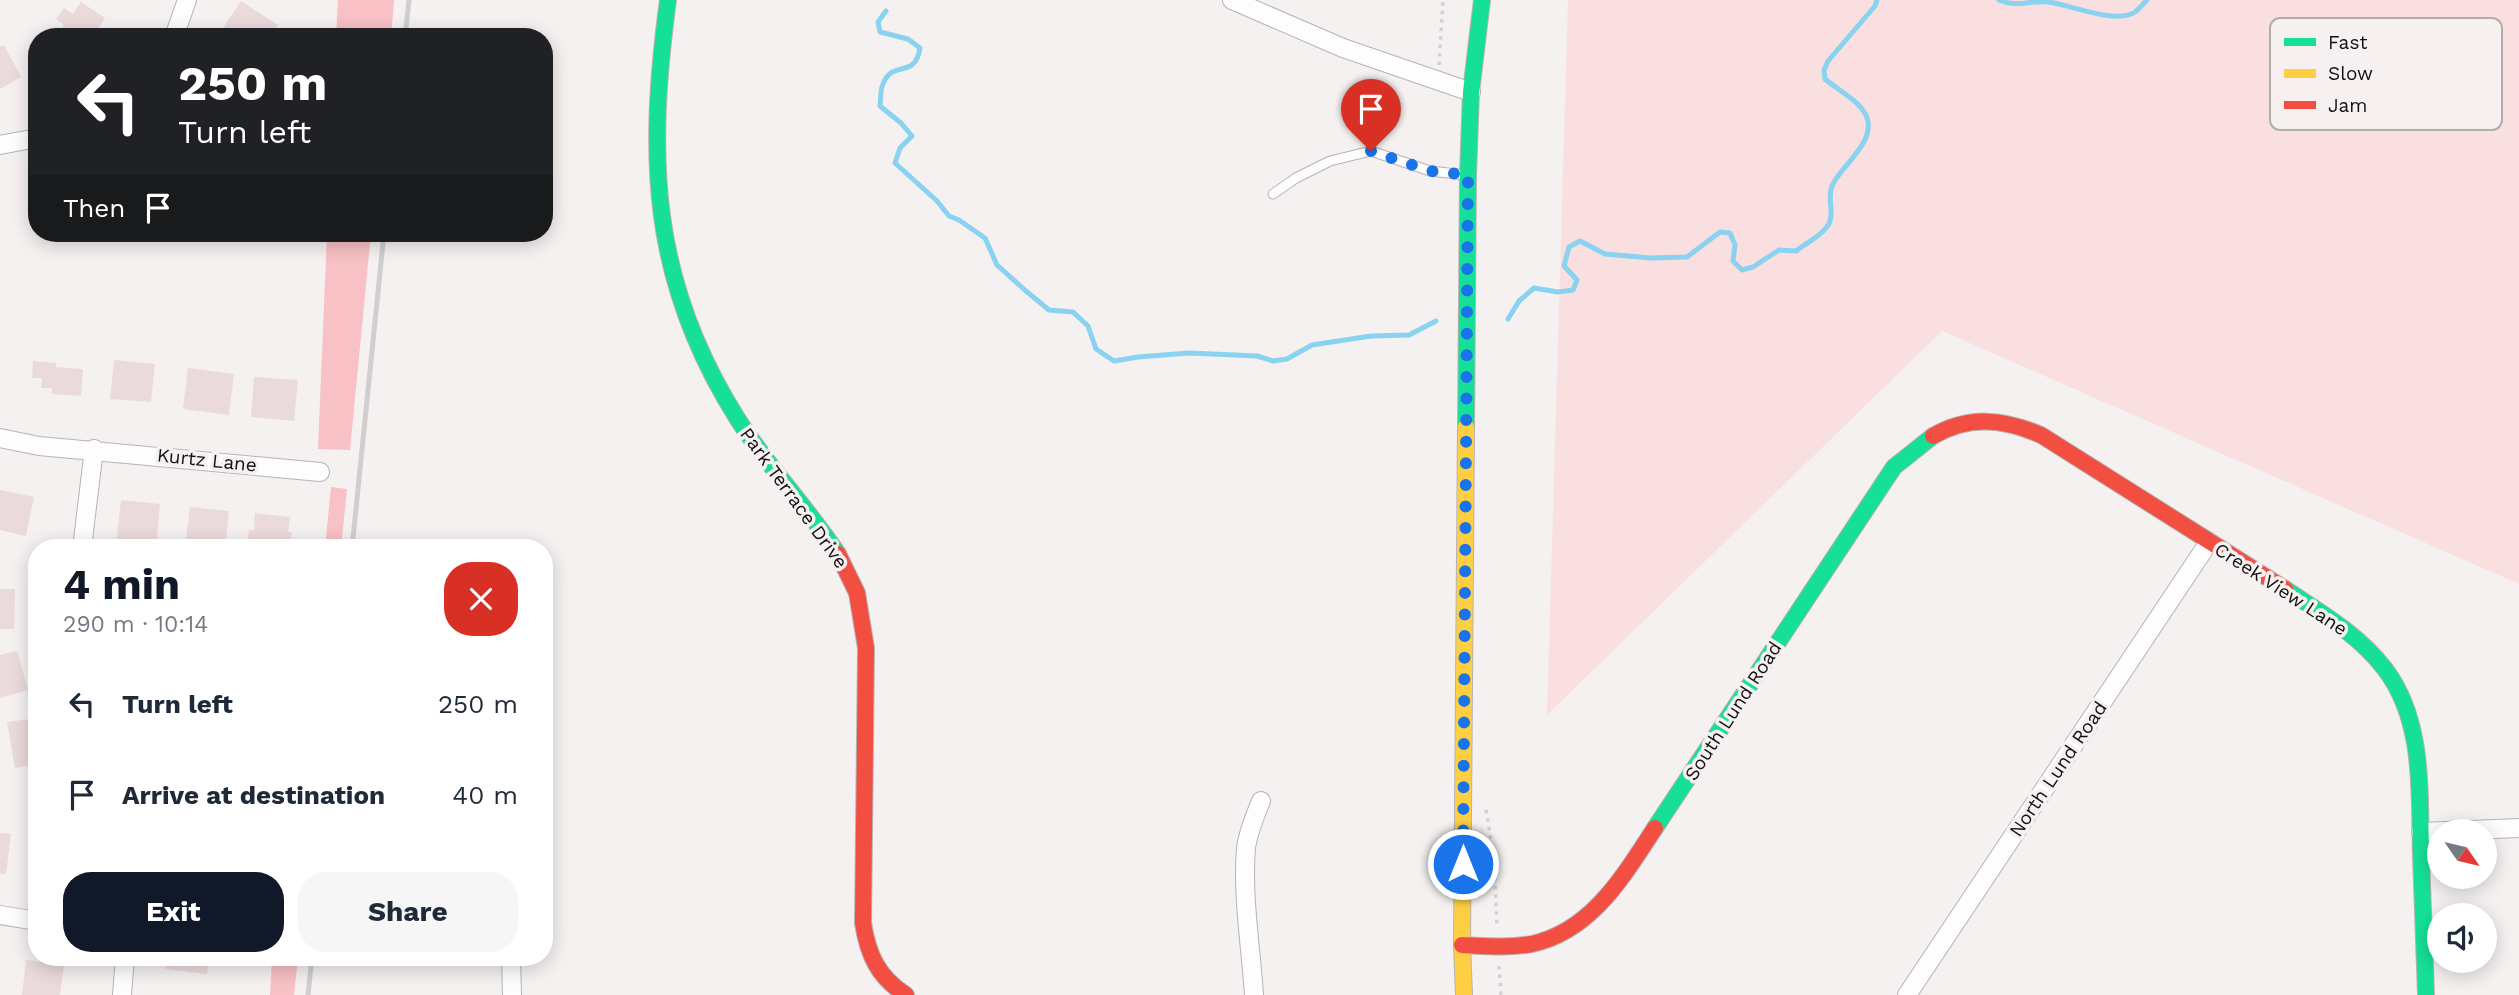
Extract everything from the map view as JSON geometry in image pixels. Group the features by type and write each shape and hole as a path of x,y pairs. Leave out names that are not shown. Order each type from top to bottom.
{"street":[{"path":"177,28 187,0"},
{"name":"Park Terrace Drive","path":"668,0 657,88 655,145 657,203 668,259 684,314 712,377 761,454 843,562 857,591 864,622 866,656 863,923 867,948 876,970 893,988 906,995"},
{"path":"1232,0 1343,48 1471,92"},
{"path":"1464,995 1462,945 1468,175 1471,92 1482,0"},
{"path":"0,145 28,140"},
{"name":"South Lund Road","path":"1462,945 1513,947 1544,942 1573,928 1598,908 1618,884 1894,467 1916,445 1942,429 1971,420"},
{"name":"Creek View Lane","path":"1971,420 2019,424 2041,435 2339,624 2365,645 2388,670 2403,699 2413,730 2418,764 2426,995"},
{"name":"Kurtz Lane","path":"0,438 39,446 320,472"},
{"path":"83,539 94,449"},
{"name":"North Lund Road","path":"1907,995 2209,542"},
{"path":"1254,995 1246,846 1261,801"},
{"path":"2421,832 2519,828"},
{"path":"0,915 28,920"},
{"path":"122,995 124,966"},
{"path":"511,966 512,995"}],"lane":[{"path":"1273,194 1296,178 1330,161 1371,151 1430,171 1468,175"}],"path":[{"path":"1439,81 1443,0"}],"shaded area":[{"path":"338,0 394,0 392,28 336,28"},
{"path":"1568,0 2519,0 2519,584 1942,331 1547,715"},
{"path":"327,242 370,242 350,450 318,449"},
{"path":"331,487 347,489 342,539 326,539"},
{"path":"272,966 297,966 294,995 270,995"}],"building":[{"path":"241,1 278,25 276,28 223,28"},
{"path":"81,2 105,18 98,28 62,28 64,25 56,19 64,8 73,14"},
{"path":"4,45 21,77 0,89 0,47"},
{"path":"114,360 155,364 151,402 110,399"},
{"path":"33,361 56,363 56,367 83,369 81,396 52,394 52,388 41,388 42,378 32,378"},
{"path":"188,368 234,374 229,415 183,409"},
{"path":"254,377 298,380 294,421 251,417"},
{"path":"0,490 34,497 26,536 0,530"},
{"path":"121,500 160,504 157,539 117,539"},
{"path":"190,507 229,511 226,539 186,539"},
{"path":"255,513 290,517 288,532 292,532 291,539 248,539 249,530 254,530"},
{"path":"0,589 15,589 14,629 0,629"},
{"path":"17,651 28,690 0,698 0,655"},
{"path":"28,719 28,766 15,768 7,722"},
{"path":"0,833 11,834 6,874 0,873"},
{"path":"26,960 28,966 64,966 60,995 22,995"},
{"path":"166,966 208,966 207,974 166,969"}],"waterway":[{"path":"1508,319 1519,301 1534,288 1558,292 1573,290 1577,280 1564,266 1569,247 1580,241 1605,254 1651,258 1687,257 1720,232 1730,233 1735,245 1733,261 1742,270 1753,267 1779,250 1796,251 1820,234 1831,218 1832,186 1863,144 1868,125 1866,115 1853,100 1825,79 1824,70 1828,61 1875,6 1877,0"},
{"path":"1999,0 2017,4 2048,2 2116,16 2135,12 2147,0"},
{"path":"886,11 878,22 880,32 908,39 920,48 913,64 892,72 881,89 880,106 912,136 900,148 895,163 937,201 949,216 985,238 997,265 1026,291 1049,310 1073,312 1088,326 1096,349 1114,361 1189,353 1257,356 1273,361 1287,359 1312,345 1371,336 1409,335 1436,321"}],"railway":[{"path":"406,28 409,0"},
{"path":"353,539 383,242"},
{"path":"308,995 311,966"}],"traffic: fast":[{"path":"668,0 661,57 658,165 662,216 671,266 687,317 708,367 737,418 838,554"},
{"path":"1466,427 1471,92 1482,0"},
{"path":"1655,828 1894,467 1933,436"},
{"path":"2285,589 2338,625 2374,656 2398,690 2407,712 2419,783 2426,995"}],"traffic: slow":[{"path":"1464,995 1462,945 1466,427"}],"traffic: jam":[{"path":"1933,436 1973,422 2013,425 2041,435 2285,589"},
{"path":"838,554 857,593 866,648 863,923 871,955 881,973 906,995"},
{"path":"1462,945 1532,944 1572,927 1604,899 1655,828"}],"route":[{"path":"1371,151 1430,171 1468,175 1463,864"}]}
